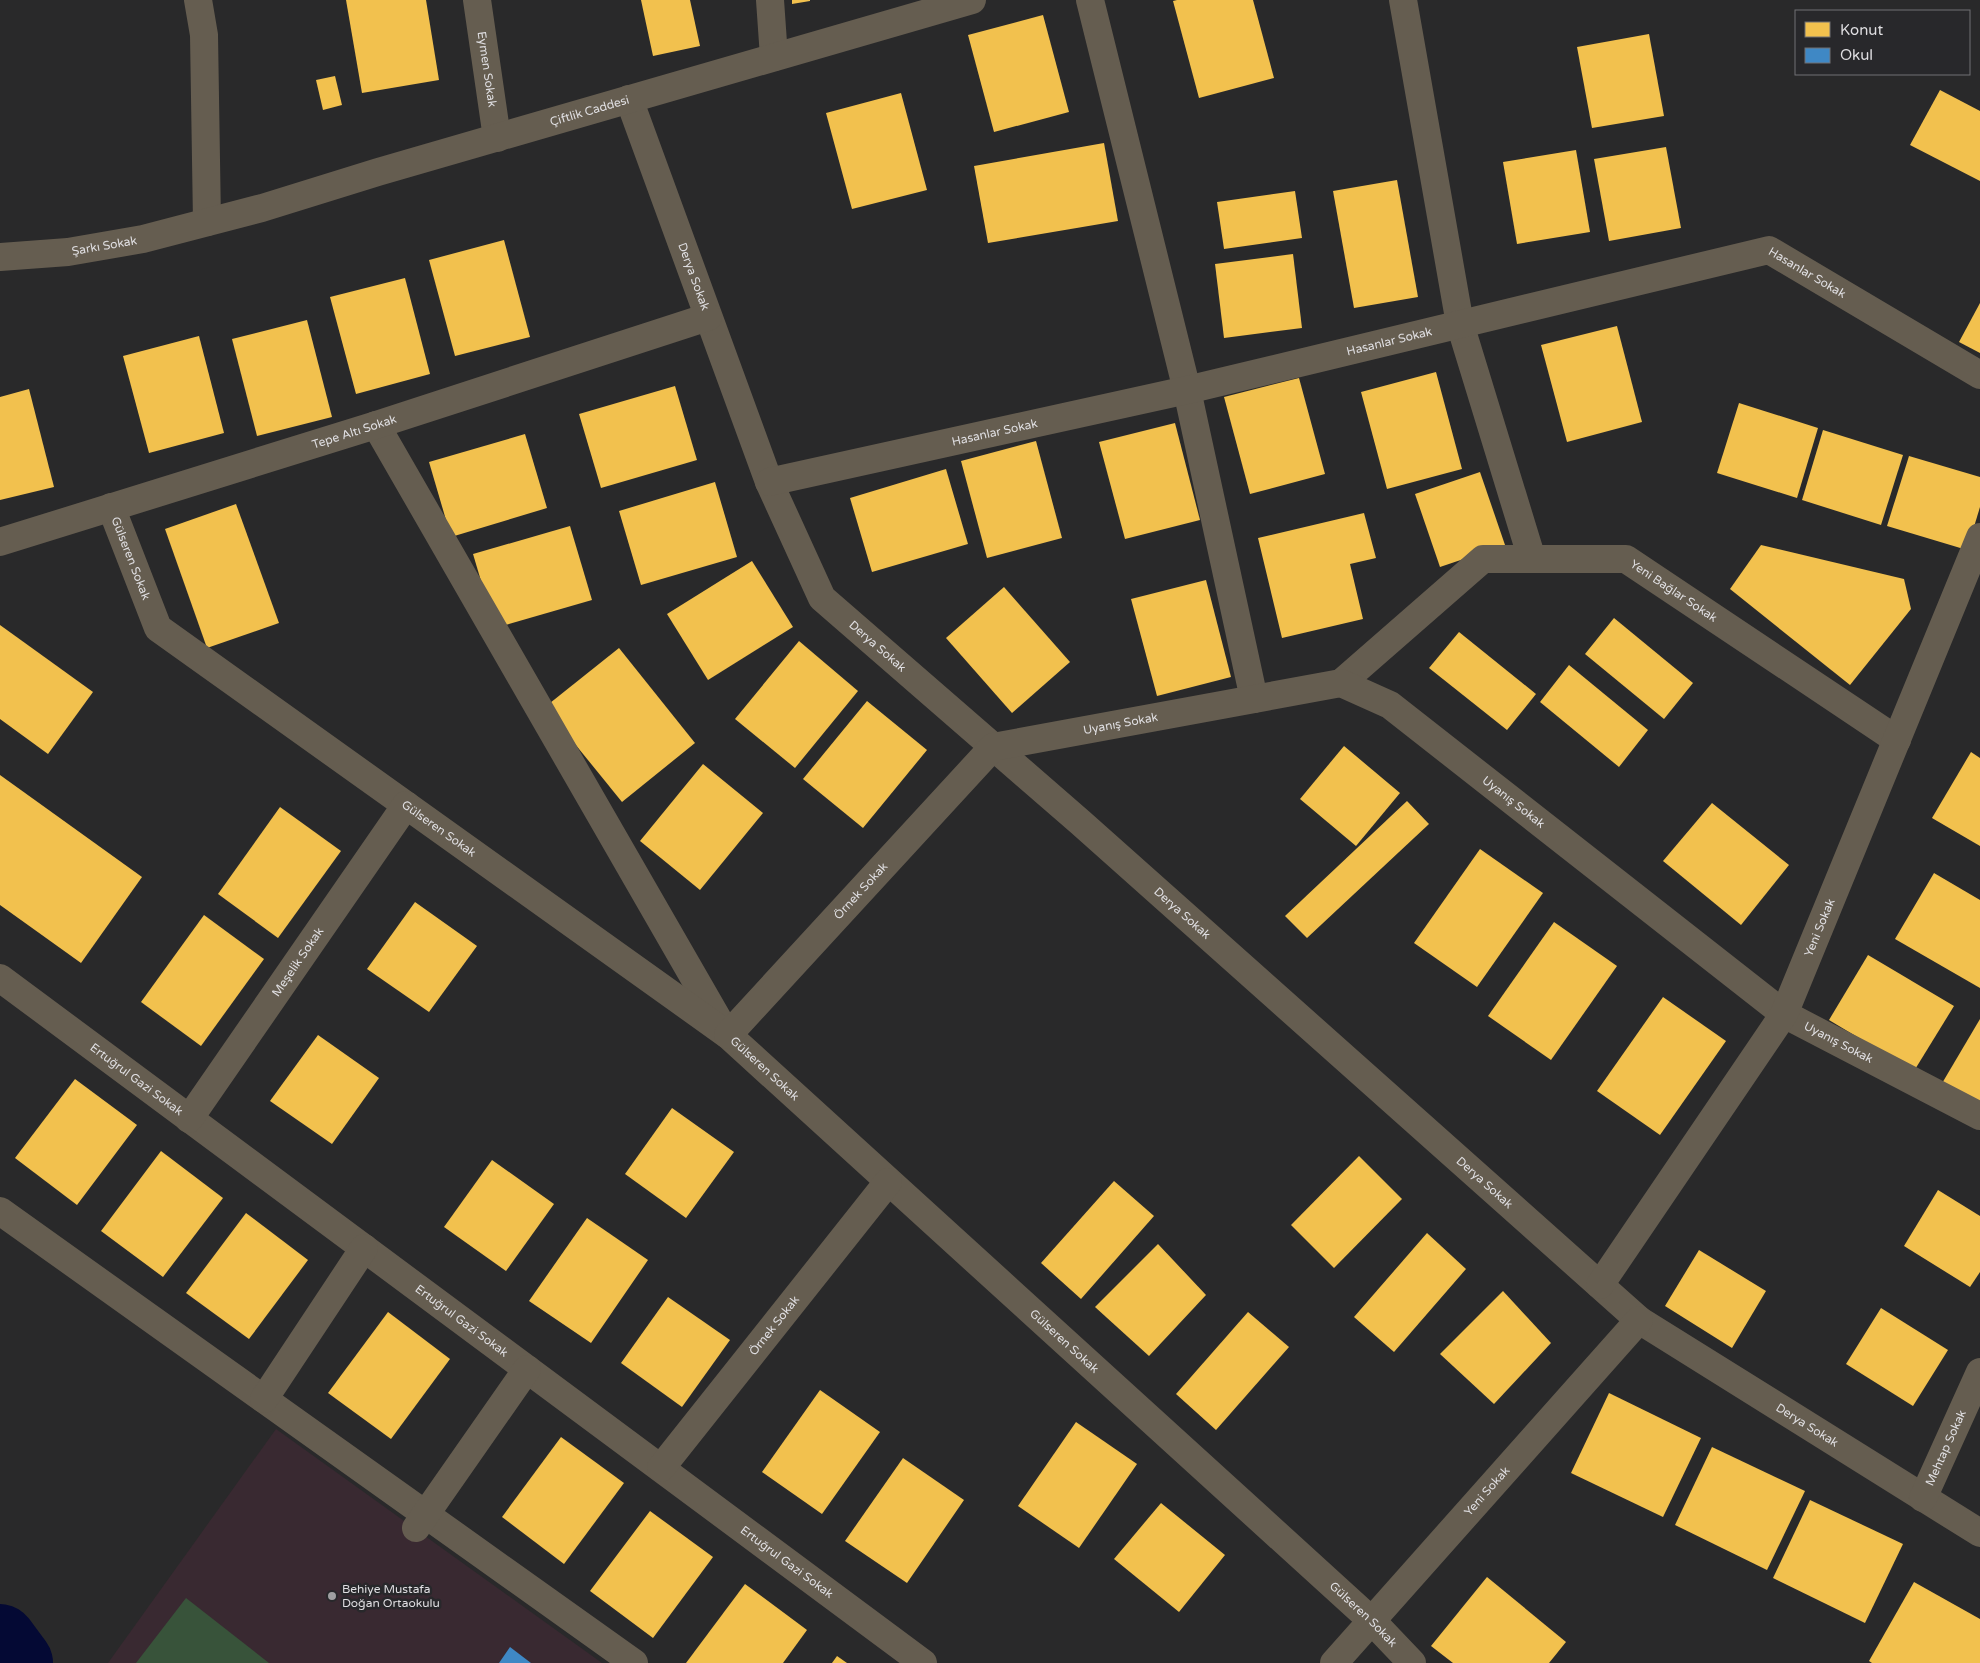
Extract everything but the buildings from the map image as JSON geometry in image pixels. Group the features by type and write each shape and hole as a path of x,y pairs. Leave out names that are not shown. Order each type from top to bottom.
{"street":[{"path":"198,0 204,35 207,222"},
{"name":"Eymen Sokak","path":"477,0 497,138"},
{"path":"770,0 774,57"},
{"name":"Çiftlik Caddesi","path":"207,222 262,208 972,0"},
{"path":"1090,0 1187,390 1254,699"},
{"path":"1403,0 1460,324 1532,559"},
{"name":"Derya Sokak","path":"628,100 769,482 822,598 993,747 1639,1320 1980,1534"},
{"name":"Şarkı Sokak","path":"0,257 68,252 142,239 207,222"},
{"name":"Hasanlar Sokak","path":"769,482 1187,390 1769,250 1980,375"},
{"name":"Tepe Altı Sokak","path":"0,542 376,425 708,317"},
{"path":"376,425 728,1036"},
{"name":"Gülseren Sokak","path":"111,507 158,628 728,1036 1372,1621 1412,1663"},
{"name":"Yeni Sokak","path":"1600,1286 1784,1014 1896,740 1974,570 1980,538"},
{"name":"Yeni Bağlar Sokak","path":"1341,683 1483,559 1626,560 1896,740"},
{"name":"Uyanış Sokak","path":"993,747 1341,683 1390,705 1784,1014 1980,1116"},
{"name":"Örnek Sokak","path":"728,1036 993,747"},
{"name":"Meşelik Sokak","path":"189,1119 406,806"},
{"name":"Ertuğrul Gazi Sokak","path":"0,978 923,1663"},
{"name":"Örnek Sokak","path":"661,1468 888,1182"},
{"path":"0,1211 264,1399 421,1522 634,1663"},
{"path":"264,1399 364,1248"},
{"name":"Yeni Sokak","path":"1334,1663 1639,1320"},
{"path":"421,1522 527,1369"},
{"name":"Mehtap Sokak","path":"1923,1498 1980,1372"}],"shaded area":[{"name":"Behiye Mustafa Doğan Ortaokulu","path":"276,1429 602,1663 108,1663"}],"green space":[{"path":"186,1598 269,1663 136,1663"}],"waterway":[{"path":"0,1640 17,1663"}],"place":[{"name":"Behiye Mustafa Doğan Ortaokulu","path":"332,1596"}]}
